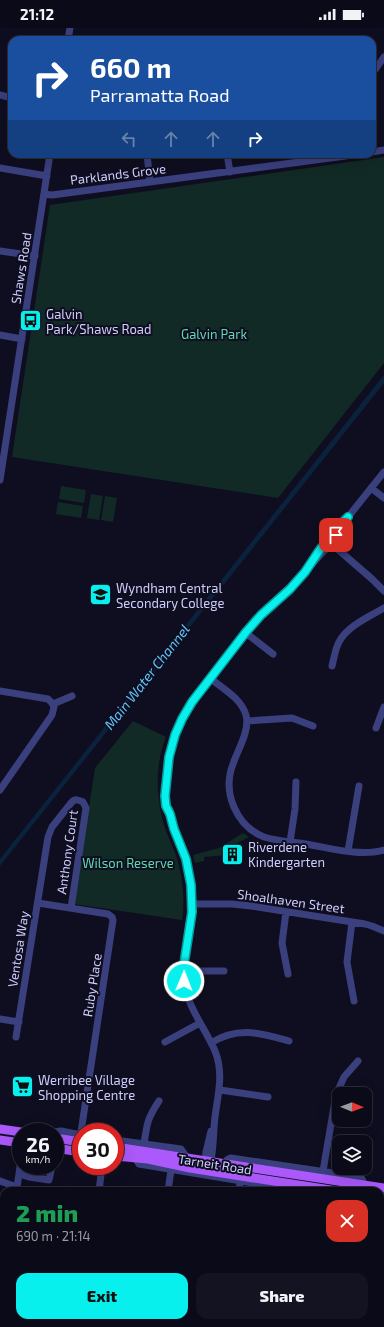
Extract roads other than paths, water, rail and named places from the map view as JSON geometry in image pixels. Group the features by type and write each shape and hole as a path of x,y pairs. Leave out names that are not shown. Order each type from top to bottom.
{"main road":[{"path":"0,1129 12,1131"},
{"path":"0,1140 10,1141 12,1138"},
{"name":"Tarneit Road","path":"124,1148 187,1158 230,1174 293,1179 311,1177 364,1186 384,1186"},
{"name":"Tarneit Road","path":"124,1157 207,1166 226,1164 293,1179 306,1187"}],"street":[{"path":"376,68 384,56"},
{"name":"Shaws Road","path":"0,480 2,453 8,429 49,158"},
{"path":"147,158 150,182"},
{"path":"228,158 230,172"},
{"name":"Parklands Grove","path":"44,194 52,195 331,158"},
{"path":"0,168 47,176"},
{"path":"0,251 35,256"},
{"path":"0,335 22,339"},
{"path":"0,437 8,429"},
{"path":"207,1166 208,1142 215,1118 220,1090 219,1069 211,1044 189,1000 184,981 192,904 191,885 188,868 170,814 165,804 169,757 178,727 192,702 210,678 261,615 290,589 305,572 321,548 329,545 336,529 348,517 384,472"},
{"path":"371,488 384,498"},
{"path":"329,545 343,558 353,563 384,591"},
{"path":"332,666 338,644 342,636 360,622 384,608"},
{"path":"246,632 273,654"},
{"path":"210,678 238,701 244,709 247,721 245,732 230,775 230,793 233,804 241,820 254,831 270,838 348,851 369,853 384,850"},
{"path":"0,691 46,698 53,704 54,710 52,716 0,790"},
{"path":"53,704 72,696"},
{"path":"376,728 384,707"},
{"path":"247,721 292,718 313,726"},
{"path":"290,842 296,782"},
{"path":"348,851 359,786"},
{"name":"Anthony Court","path":"38,903 49,834 52,827 72,801 77,800 83,802 86,808 71,908"},
{"name":"Ruby Place","path":"38,903 108,914 114,921 83,1123"},
{"name":"Ventosa Way","path":"16,1037 38,903"},
{"name":"Shoalhaven Street","path":"192,904 240,905 352,922 372,926 384,932"},
{"path":"286,912 282,943 288,974"},
{"path":"352,922 347,962 354,1001"},
{"path":"184,971 224,971"},
{"path":"0,1019 18,1022"},
{"path":"166,1042 200,1023"},
{"path":"211,1044 234,1033 248,1032 258,1032 289,1041"},
{"path":"323,1171 336,1095 344,1077 358,1061"},
{"path":"220,1090 268,1097"},
{"path":"144,1144 148,1121 151,1113 159,1101"},
{"name":"Tarneit Road","path":"124,1141 181,1149 187,1158"},
{"name":"Tarneit Road","path":"135,1158 139,1164 240,1182 280,1187"},
{"name":"Tarneit Road","path":"230,1174 226,1168 226,1164 227,1159 232,1158 360,1177 364,1186"},
{"path":"169,1187 171,1170"},
{"path":"17,1187 19,1175"},
{"path":"22,1175 50,1180 51,1175"},
{"path":"100,1187 102,1175"},
{"path":"309,1187 311,1177"},
{"name":"Tarneit Road","path":"289,1187 293,1179"},
{"path":"0,1181 13,1187"},
{"path":"239,1187 240,1182"}],"water":[{"name":"Main Water Channel","path":"384,375 384,383 0,866 0,859"}],"place":[{"name":"Galvin Park/Shaws Road","path":"31,321"},
{"name":"Wyndham Central Secondary College","path":"101,595"},
{"name":"Riverdene Kindergarten","path":"233,854"},
{"name":"Werribee Village Shopping Centre","path":"23,1087"}],"park label":[{"name":"Galvin Park","path":"214,334"},
{"name":"Wilson Reserve","path":"128,863"}]}
